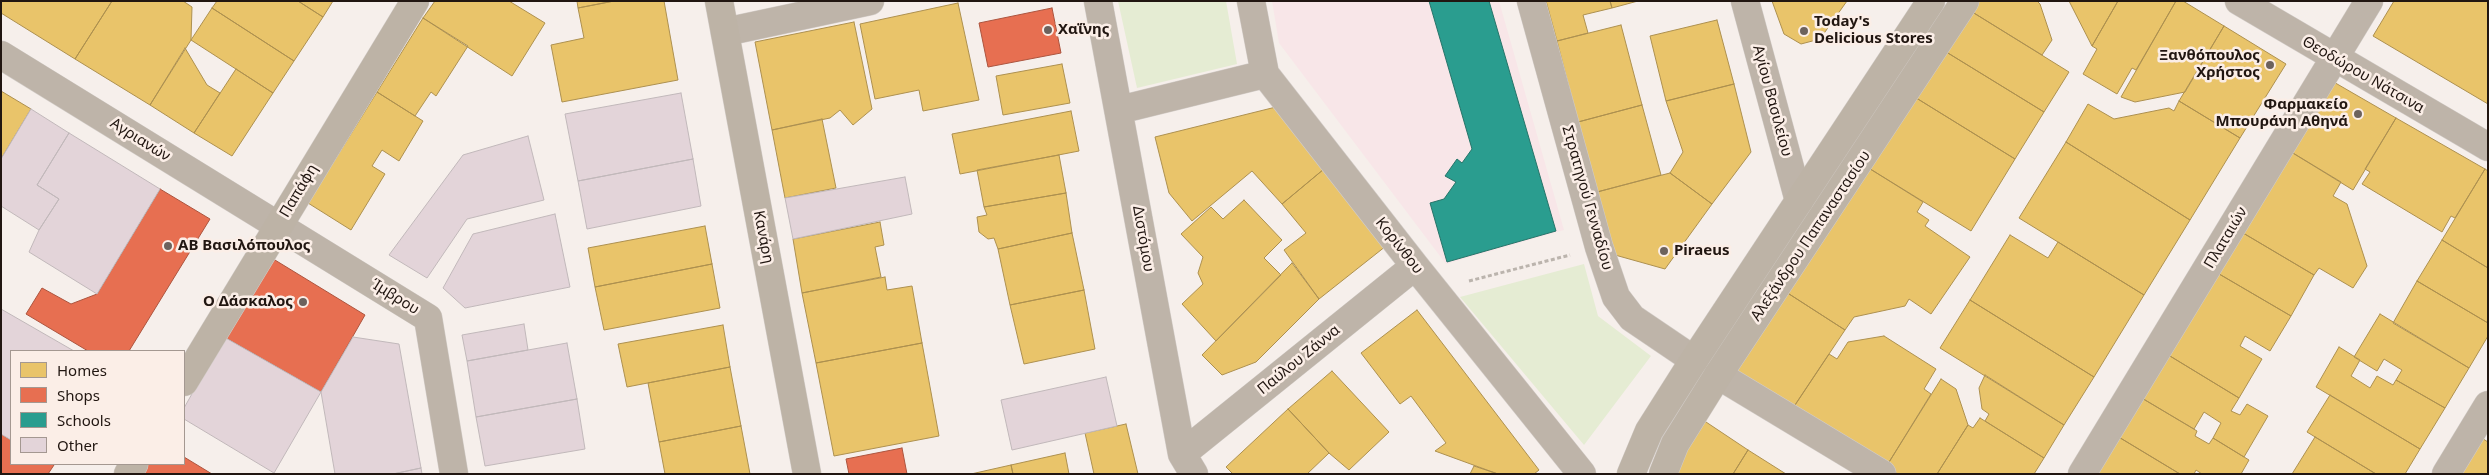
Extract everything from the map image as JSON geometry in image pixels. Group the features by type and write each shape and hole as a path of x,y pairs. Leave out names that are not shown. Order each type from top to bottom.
{"main road":[{"name":"Παπάφη","path":"185,380 415,1"},
{"name":"Κανάρη","path":"719,1 807,474"},
{"name":"Αλεξάνδρου Παπαναστασίου","path":"1630,474 1649,431 1694,360 1930,1"},
{"name":"Αλεξάνδρου Παπαναστασίου","path":"1663,474 1675,444 1718,375 1965,1"}],"street":[{"path":"725,32 870,1"},
{"name":"Διστόμου","path":"1098,1 1188,464"},
{"name":"Κορίνθου","path":"1251,1 1266,74 1415,266 1582,474"},
{"name":"Στρατηγού Γενναδίου","path":"1531,1 1599,247 1616,296 1632,318 1694,360"},
{"name":"Αγίου Βασιλείου","path":"1745,1 1799,201"},
{"name":"Θεοδώρου Νάτσινα","path":"2240,1 2335,59 2488,147"},
{"name":"Πλαταιών","path":"2082,474 2369,1"},
{"name":"Αγριανών","path":"1,55 278,226"},
{"path":"1119,110 1266,74"},
{"name":"Ίμβρου","path":"278,226 428,318 454,474"},
{"name":"Παύλου Ζάννα","path":"1188,464 1415,266"},
{"path":"1718,375 1882,474"},
{"path":"2446,474 2488,405"}],"path":[{"path":"1435,290 1599,247"}],"shaded area":[{"path":"1272,1 1499,1 1564,230 1446,264 1279,43"}],"green space":[{"path":"1118,1 1226,1 1237,64 1137,88"},
{"path":"1584,264 1598,316 1651,356 1584,445 1460,297"}],"building: Homes":[{"path":"1,1 112,1 75,59 1,13"},
{"path":"112,1 183,1 192,7 191,40 150,105 75,59"},
{"path":"217,1 298,1 323,17 294,61 212,8"},
{"path":"298,1 333,1 323,17"},
{"path":"435,1 509,1 545,23 512,76 423,18"},
{"path":"577,1 614,1 578,8"},
{"path":"614,1 664,1 678,80 562,102 551,45 584,38 578,8"},
{"path":"1546,1 1610,1 1612,8 1583,15 1588,33 1557,41"},
{"path":"1610,1 1638,1 1612,8"},
{"path":"1772,1 1847,1 1820,39 1801,44 1784,34"},
{"path":"1975,1 2037,1 2040,4 2052,40 2042,55 1969,10"},
{"path":"2069,1 2118,1 2092,46"},
{"path":"2118,1 2176,1 2136,70 2132,68 2117,94 2083,74 2097,49 2092,46"},
{"path":"2176,1 2183,1 2224,26 2185,92 2135,102 2121,97"},
{"path":"2394,1 2488,1 2488,104 2373,36"},
{"path":"958,3 979,100 923,111 919,90 875,99 860,24"},
{"path":"212,8 294,61 273,93 191,40"},
{"path":"1969,10 2069,72 2044,112 1943,50"},
{"path":"423,18 468,46 436,96 431,92 415,116 377,92"},
{"path":"1717,20 1734,84 1666,101 1650,36"},
{"path":"854,22 872,109 853,125 840,110 830,118 772,130 755,42"},
{"path":"1621,25 1642,105 1578,122 1557,41"},
{"path":"2224,26 2286,64 2240,138 2179,101"},
{"path":"185,48 207,85 220,93 194,133 150,105"},
{"path":"1943,50 2044,112 2015,159 1913,96"},
{"path":"1062,64 1070,103 1003,115 996,76"},
{"path":"236,69 273,93 232,156 194,133"},
{"path":"2325,77 2396,118 2353,190 2283,147"},
{"path":"1734,84 1751,152 1712,204 1670,173 1683,152 1666,101"},
{"path":"1,91 31,109 1,159"},
{"path":"377,92 423,121 399,161 382,150 372,166 385,174 351,230 308,203"},
{"path":"1913,96 2015,159 1971,231 1867,167"},
{"path":"2179,101 2240,138 2190,220 2066,142 2088,104 2114,119 2169,108 2174,111"},
{"path":"1642,105 1661,175 1597,192 1578,122"},
{"path":"1276,107 1324,169 1282,204 1252,171 1192,221 1169,193 1155,137"},
{"path":"1071,111 1079,151 960,174 952,134"},
{"path":"2396,118 2485,169 2455,218 2451,216 2442,232 2362,184 2370,172 2365,169"},
{"path":"822,119 836,188 785,198 772,130"},
{"path":"2066,142 2190,220 2144,295 2019,218"},
{"path":"2283,147 2341,182 2333,196 2347,204 2367,266 2353,288 2319,268 2314,275 2238,230"},
{"path":"1059,155 1066,193 984,207 977,170"},
{"path":"1867,167 1923,202 1917,212 1929,220 1925,226 1970,257 1931,314 1909,299 1905,306 1854,317 1845,330 1786,292"},
{"path":"1324,169 1386,246 1319,299 1284,250 1306,233 1282,204"},
{"path":"2485,169 2488,171 2488,268 2442,240"},
{"path":"1670,173 1712,204 1665,269 1615,255 1597,192"},
{"path":"1066,193 1072,233 998,249 994,238 988,239 979,232 977,217 987,215 984,207"},
{"path":"1244,200 1282,240 1264,258 1281,275 1216,341 1182,304 1203,284 1198,273 1203,257 1181,234 1211,207 1223,219"},
{"path":"880,222 884,245 875,247 881,277 802,293 793,239"},
{"path":"705,226 712,264 595,287 588,248"},
{"path":"2238,230 2314,275 2291,316 2214,271"},
{"path":"1072,233 1084,290 1010,305 998,249"},
{"path":"2010,235 2048,258 2058,242 2144,295 2094,377 1970,300"},
{"path":"2442,240 2488,268 2488,323 2417,281"},
{"path":"1292,263 1319,299 1256,362 1222,375 1202,355"},
{"path":"712,264 720,308 604,330 595,287"},
{"path":"2214,271 2291,316 2270,351 2245,336 2240,346 2262,359 2239,398 2165,353"},
{"path":"885,277 887,290 912,286 922,343 816,363 802,293"},
{"path":"2417,281 2488,323 2488,336 2469,368 2393,323"},
{"path":"1084,290 1095,349 1024,364 1010,305"},
{"path":"1786,292 1845,330 1791,411 1731,376"},
{"path":"1970,300 2094,377 2064,425 1940,348"},
{"path":"1417,310 1539,470 1534,474 1498,474 1435,451 1446,443 1411,396 1400,404 1361,353"},
{"path":"2380,314 2469,368 2445,408 2396,380 2402,370 2384,359 2377,371 2354,357"},
{"path":"723,325 730,367 627,387 618,344"},
{"path":"1884,336 1936,369 1924,389 1931,394 1886,467 1791,411 1829,354 1837,359 1848,342"},
{"path":"922,343 939,436 834,456 816,363"},
{"path":"2339,347 2360,360 2351,376 2370,388 2377,376 2393,385 2396,380 2445,408 2420,449 2316,387"},
{"path":"2165,353 2239,398 2231,411 2240,415 2247,404 2268,416 2244,457 2213,438 2221,423 2204,412 2194,429 2140,397"},
{"path":"730,367 741,426 659,442 648,383"},
{"path":"1332,371 1389,432 1349,470 1329,453 1288,409"},
{"path":"1985,375 2064,425 2044,458 1985,421 1989,414 1982,409 1979,388"},
{"path":"1941,379 1956,389 1968,425 1937,474 1898,474 1886,467"},
{"path":"2330,395 2420,449 2405,474 2376,474 2307,432"},
{"path":"2140,397 2197,431 2195,436 2209,444 2213,438 2249,460 2241,474 2202,474 2196,470 2194,474 2180,474 2117,436"},
{"path":"1288,409 1329,453 1307,474 1233,474 1226,467"},
{"path":"1697,416 1748,450 1733,474 1670,474"},
{"path":"1980,418 2044,458 2034,474 1937,474 1968,425 1973,428"},
{"path":"1126,424 1138,474 1094,474 1085,433"},
{"path":"741,426 750,474 665,474 659,442"},
{"path":"2117,436 2180,474 2095,474"},
{"path":"2315,437 2376,474 2292,474"},
{"path":"2480,437 2488,442 2488,474 2459,474"},
{"path":"1748,450 1786,474 1733,474"},
{"path":"1065,453 1069,474 1013,474 1011,465"},
{"path":"1011,465 1013,474 971,474"},
{"path":"1474,466 1498,474 1470,474"}],"building: Shops":[{"path":"1052,8 1061,53 988,67 979,23"},
{"path":"160,189 210,219 130,350 86,350 26,314 42,288 71,304 97,294"},
{"path":"270,257 365,315 321,392 224,337"},
{"path":"1,434 10,439 10,465 54,465 48,474 1,474"},
{"path":"902,448 907,474 849,474 846,459"},
{"path":"185,458 212,474 132,474 136,465 185,465"}],"building: Schools":[{"path":"1429,1 1489,1 1556,231 1447,262 1430,203 1444,199 1456,182 1445,176 1457,159 1462,163 1472,149"}],"building: Other":[{"path":"681,93 693,159 578,181 565,114"},
{"path":"31,109 69,133 37,185 59,199 39,230 1,206 1,159"},
{"path":"69,133 160,189 97,294 29,252 39,230 59,199 37,185"},
{"path":"528,136 544,200 467,219 427,278 389,255 463,155"},
{"path":"693,159 701,206 587,229 578,181"},
{"path":"905,177 912,214 793,239 785,198"},
{"path":"555,214 570,287 465,308 443,288 473,234"},
{"path":"1,309 72,350 10,350 10,439 1,434"},
{"path":"524,324 528,350 467,361 462,335"},
{"path":"224,337 321,392 274,473 185,420 185,406"},
{"path":"353,337 399,344 421,468 393,474 335,474 321,392"},
{"path":"567,343 577,399 476,417 467,361"},
{"path":"1106,377 1117,426 1012,450 1001,400"},
{"path":"577,399 585,449 485,466 476,417"},
{"path":"421,468 422,474 393,474"}],"place":[{"name":"Χαΐνης","path":"1048,30"},
{"name":"Today's Delicious Stores","path":"1804,31"},
{"name":"Ξανθόπουλος Χρήστος","path":"2270,65"},
{"name":"Φαρμακείο Μπουράνη Αθηνά","path":"2358,114"},
{"name":"ΑΒ Βασιλόπουλος","path":"168,246"},
{"name":"Piraeus","path":"1664,251"},
{"name":"Ο Δάσκαλος","path":"303,302"}]}
